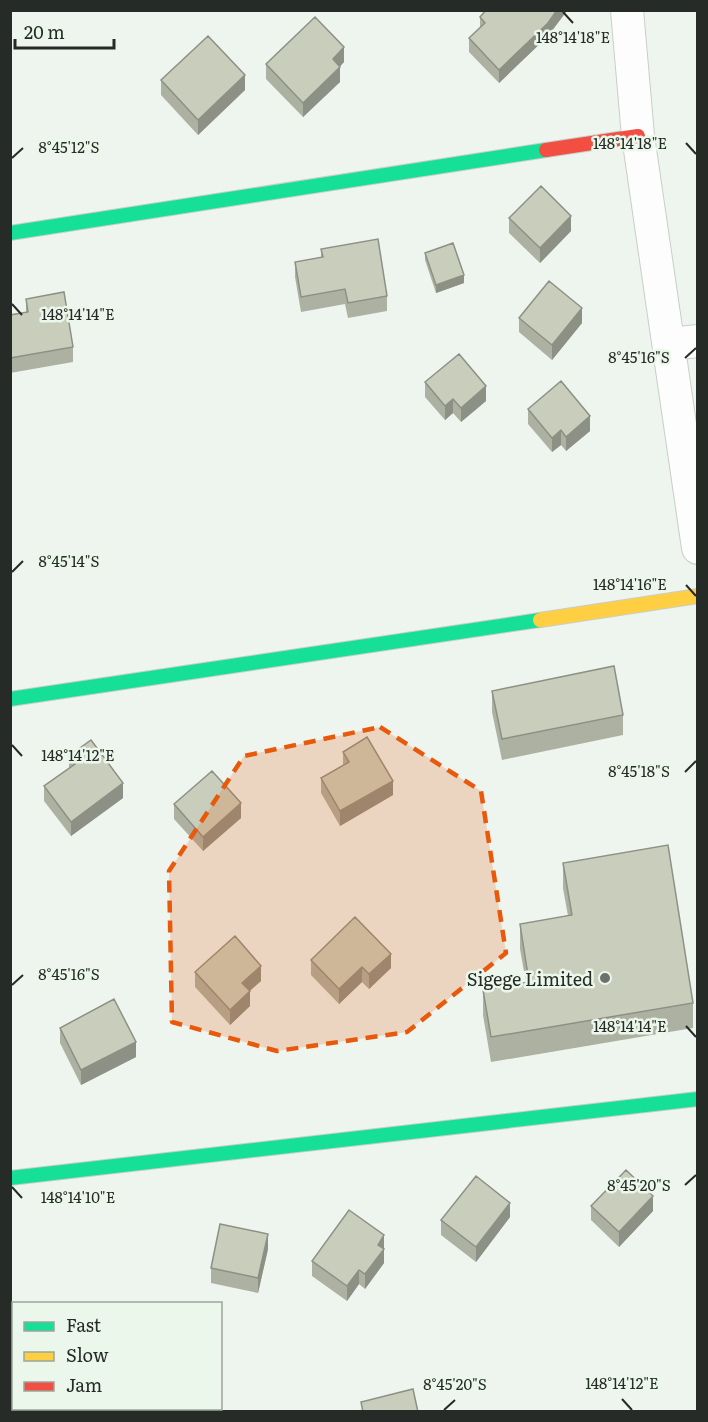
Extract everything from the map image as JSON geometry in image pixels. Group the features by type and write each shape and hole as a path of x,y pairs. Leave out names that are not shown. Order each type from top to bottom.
{"street":[{"path":"627,10 638,136 683,342 698,548"},
{"path":"10,233 638,136"},
{"path":"10,699 698,596"},
{"path":"10,1178 698,1099"}],"highlighted area":[{"path":"380,727 481,791 506,953 407,1032 277,1051 172,1022 169,871 244,756"}],"building":[{"path":"486,10 557,10 548,23 499,70 469,38 485,23 480,17"},
{"path":"315,17 344,47 333,59 340,67 303,103 266,64"},
{"path":"208,36 245,75 198,120 161,80"},
{"path":"541,186 571,216 540,248 509,218"},
{"path":"378,239 387,296 348,303 345,289 301,297 295,262 323,257 321,249"},
{"path":"453,243 464,275 436,285 425,253"},
{"path":"549,281 582,308 552,345 519,318"},
{"path":"64,292 73,347 10,358 10,315 28,312 26,299"},
{"path":"459,354 486,386 461,408 453,399 445,406 425,382"},
{"path":"561,381 590,416 566,437 561,430 552,438 528,409"},
{"path":"614,666 623,715 502,739 492,691"},
{"path":"367,737 393,781 340,811 321,778 349,762 343,752"},
{"path":"91,740 123,783 71,822 44,786 75,764 69,756"},
{"path":"212,771 241,803 203,837 174,804"},
{"name":"Sigege Limited","path":"668,845 693,1003 491,1037 483,990 529,982 520,924 572,915 563,863"},
{"path":"355,917 391,954 369,974 362,967 339,989 311,960"},
{"path":"235,936 261,966 242,983 250,991 230,1010 195,972"},
{"path":"114,999 136,1042 81,1070 60,1028"},
{"path":"626,1170 653,1196 619,1232 591,1206"},
{"path":"476,1176 510,1203 476,1247 441,1220"},
{"path":"349,1210 384,1235 378,1245 384,1249 365,1274 359,1270 347,1286 312,1261"},
{"path":"220,1224 268,1234 258,1278 211,1268"},
{"path":"413,1389 418,1412 363,1412 361,1402"}],"traffic: fast":[{"path":"10,233 546,150"},
{"path":"10,699 540,620"},
{"path":"10,1178 698,1099"}],"traffic: slow":[{"path":"540,620 698,596"}],"traffic: jam":[{"path":"546,150 638,136"}],"place":[{"name":"Sigege Limited","path":"605,978"}]}
